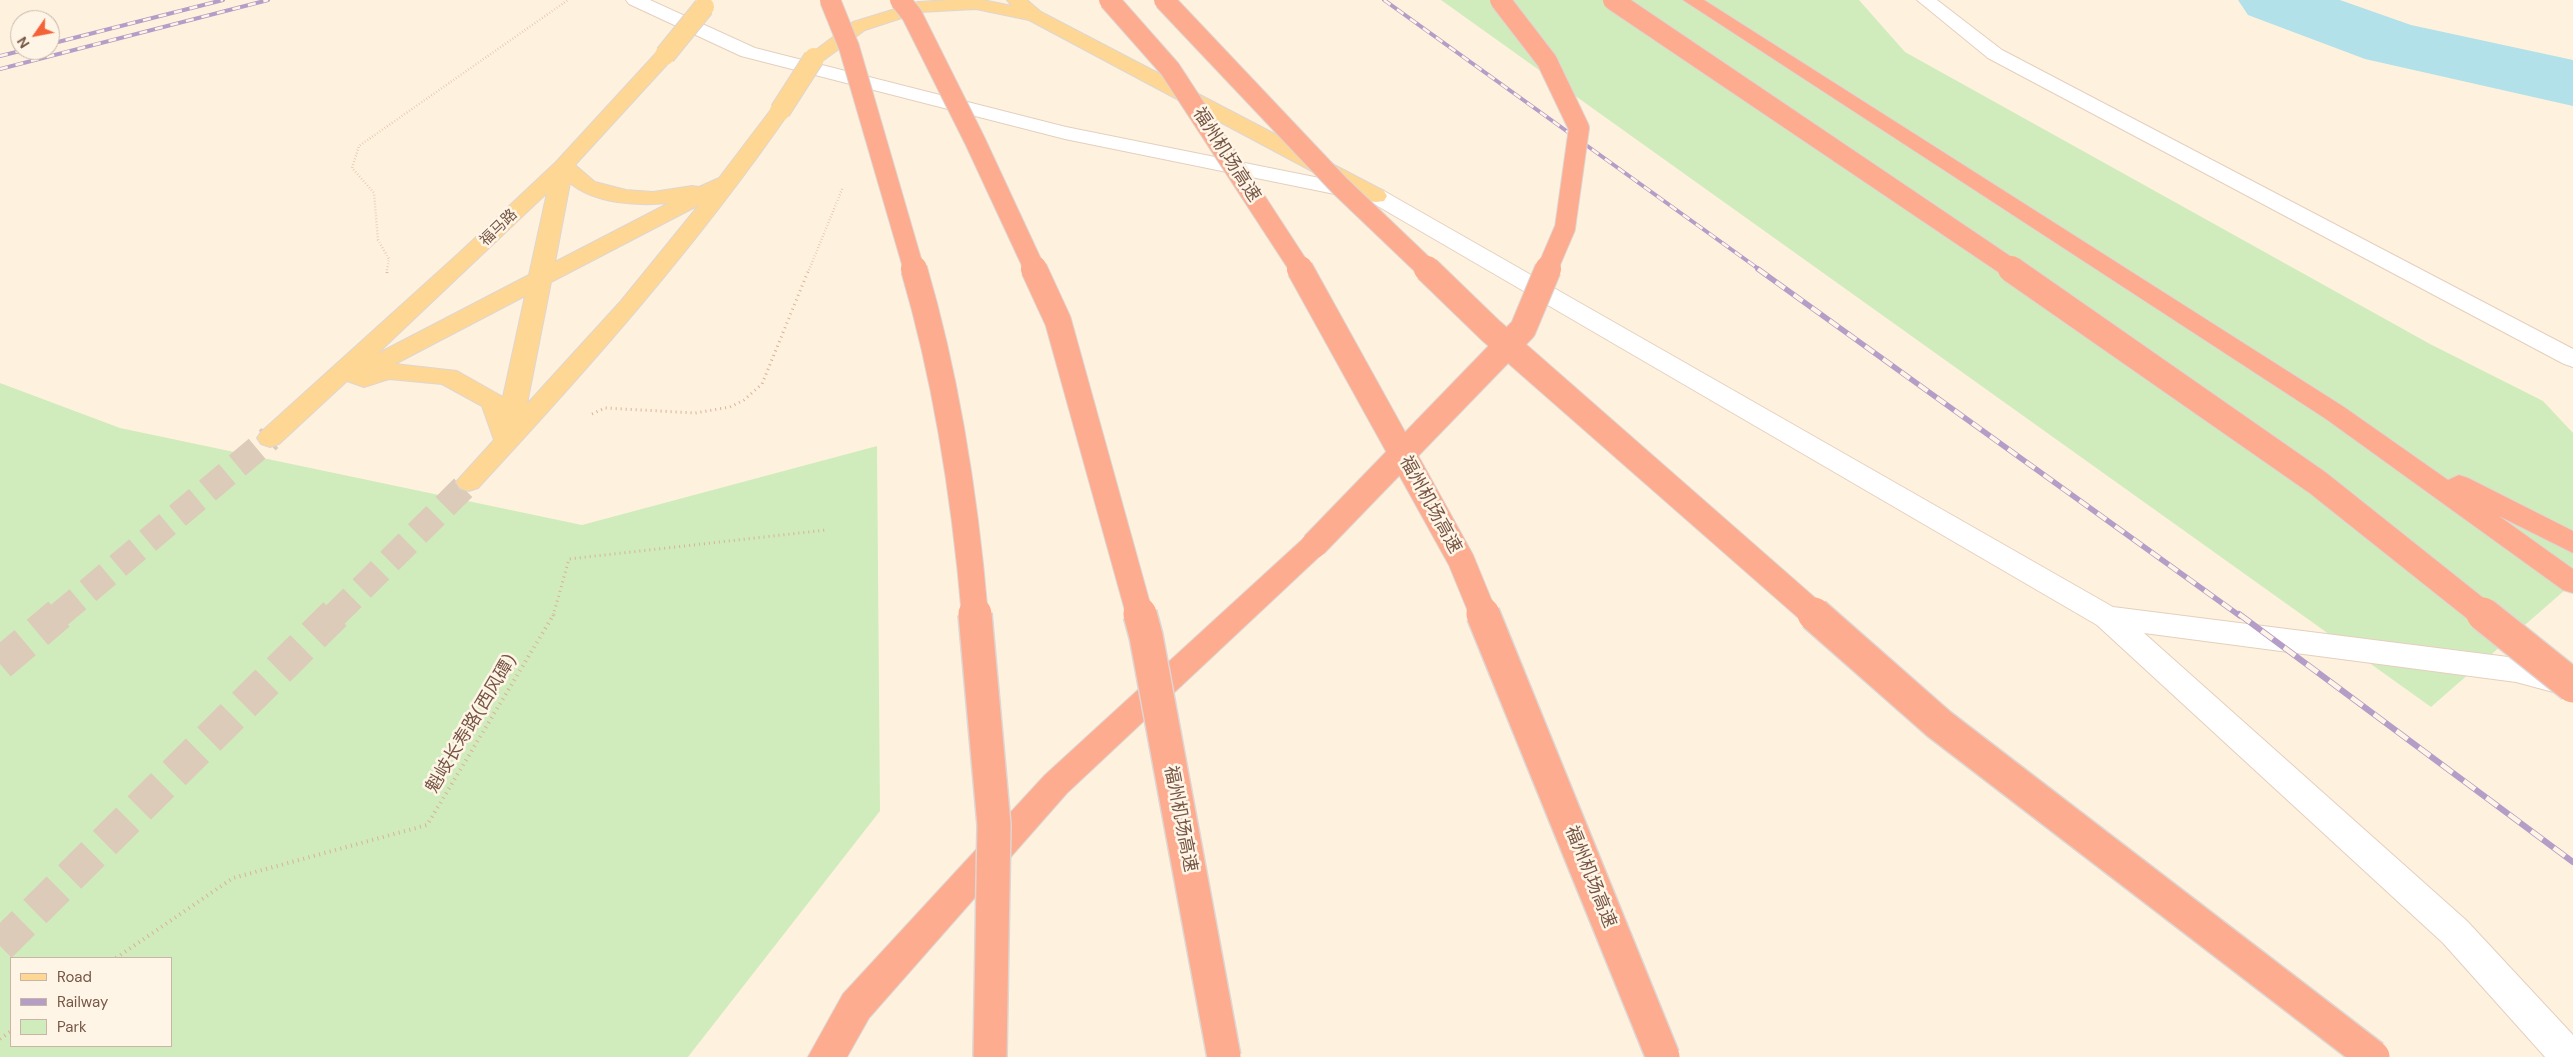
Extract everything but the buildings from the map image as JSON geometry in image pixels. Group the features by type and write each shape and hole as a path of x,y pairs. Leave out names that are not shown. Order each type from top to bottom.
{"highway":[{"path":"830,0 850,47 933,335 968,536 994,824 990,1057"},
{"name":"福州机场高速","path":"900,0 912,15 976,141 1058,321 1146,636 1224,1057"},
{"name":"福州机场高速","path":"1109,0 1170,69 1303,274 1461,560 1663,1057"},
{"path":"1164,0 1340,186 1490,330 1939,724 2373,1057"},
{"path":"827,1057 856,1006 1056,784 1314,546 1523,329 1565,228 1579,128 1547,61 1500,0"},
{"path":"1613,0 2117,341 2318,483 2573,686"},
{"path":"1692,0 2335,412 2483,498 2573,543"},
{"path":"2335,412 2573,583"}],"main road":[{"path":"468,482 629,306 728,181 780,111 814,58 841,0"},
{"path":"1016,0 1035,16 1376,196"},
{"name":"福马路","path":"270,438 466,259 563,166 665,55 707,4"},
{"path":"814,58 859,26 918,7 976,4 1035,16"},
{"path":"507,441 563,166 586,185 626,197 679,196 728,181"},
{"path":"320,393 728,181"},
{"path":"320,393 388,372 448,377 493,401 507,441"}],"street":[{"path":"635,0 748,52 1065,133 1376,196 2107,617 2456,932 2569,1057"},
{"path":"1926,0 1996,54 2573,359"},
{"path":"2107,617 2516,670 2573,686"}],"path":[{"path":"385,281 389,259 378,240 374,193 352,168 359,146 568,0"},
{"path":"587,416 605,408 697,412 717,410 743,400 762,384 847,178"},
{"name":"魁岐长寿路(西风磹)","path":"117,957 233,878 427,825 552,620 569,559 826,530"}],"green space":[{"path":"1441,0 1859,0 1905,52 2430,344 2543,401 2573,433 2573,583 2431,707"},
{"path":"0,383 120,428 582,525 877,446 880,811 688,1057 0,1057"}],"waterway":[{"path":"2273,0 2391,43 2573,83"}],"tunnel":[{"path":"58,616 270,438"},
{"path":"334,616 469,482"},
{"path":"0,664 59,614"},
{"path":"0,946 335,614"}],"railway":[{"path":"60,41 223,0"},
{"path":"0,69 268,0"},
{"path":"1384,0 1760,270"},
{"path":"0,56 10,54"},
{"path":"1758,269 2240,616"},
{"path":"2239,614 2573,862"}]}
